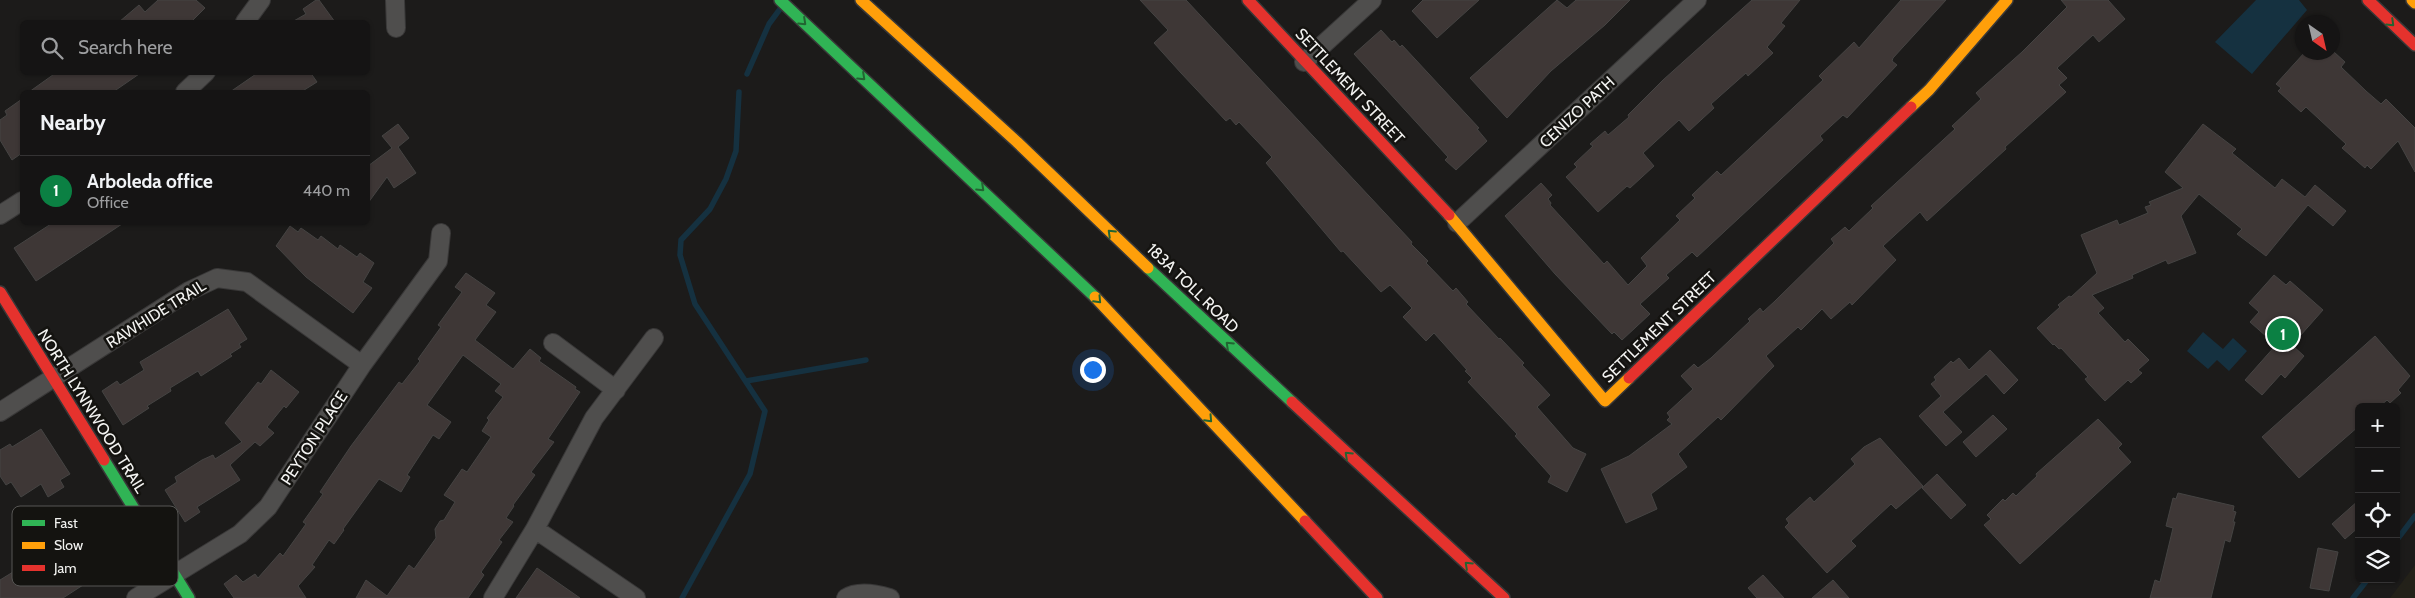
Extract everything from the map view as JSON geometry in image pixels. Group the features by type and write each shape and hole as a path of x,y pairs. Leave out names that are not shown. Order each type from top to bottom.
{"main road":[{"path":"780,0 1092,293 1377,598"},
{"name":"SETTLEMENT STREET","path":"1248,0 1456,223 1605,402 1929,90 2007,0"},
{"path":"2368,0 2415,45"},
{"path":"2412,0 2415,3"},
{"name":"183A TOLL ROAD","path":"862,2 1017,142 1213,330 1504,598"},
{"name":"NORTH LYNNWOOD TRAIL","path":"0,292 131,506"},
{"name":"NORTH LYNNWOOD TRAIL","path":"178,582 188,598"},
{"path":"1363,584 1372,598"}],"street":[{"path":"246,20 261,0"},
{"path":"395,0 396,28"},
{"path":"1304,62 1372,0"},
{"name":"CENIZO PATH","path":"1456,223 1697,0"},
{"path":"187,90 203,75"},
{"path":"0,215 20,202"},
{"name":"PEYTON PLACE","path":"178,573 240,534 268,507 362,365 438,262 441,233"},
{"name":"RAWHIDE TRAIL","path":"0,412 189,292 217,278 247,282 362,365"},
{"path":"493,598 535,529 594,418 654,338"},
{"path":"553,343 616,390"},
{"path":"535,529 636,598"},
{"name":"PEYTON PLACE","path":"136,598 156,586"},
{"path":"846,598 851,595 876,594 890,598"}],"shaded area":[{"path":"2415,565 2415,598 2390,598"}],"water":[{"path":"2256,0 2299,0 2307,10 2303,15 2295,15 2295,24 2252,74 2215,42"},
{"path":"2203,332 2223,349 2233,338 2247,351 2229,371 2217,360 2208,369 2187,351"}],"building":[{"path":"158,0 196,0 205,8 193,20 121,20 139,5 145,12"},
{"path":"319,0 334,20 296,20 306,14 303,9"},
{"path":"1140,0 1186,0 1412,242 1411,244 1428,261 1426,263 1453,291 1456,288 1468,302 1466,304 1524,363 1522,365 1550,395 1537,407 1573,448 1586,454 1567,492 1548,482 1551,476 1515,436 1517,434 1468,382 1472,378 1465,371 1467,370 1434,333 1426,341 1403,317 1412,308 1390,285 1381,292 1343,251 1341,252 1266,163 1272,157 1239,122 1236,125 1230,118 1226,121 1154,43 1168,30"},
{"path":"1423,0 1479,0 1437,38 1412,11"},
{"path":"1557,0 1567,8 1576,0 1630,0 1605,25 1551,71 1507,118 1470,78"},
{"path":"1752,0 1800,0 1781,23 1785,26 1767,47 1773,53 1748,76 1746,73 1711,104 1714,108 1689,131 1679,120 1643,153 1654,166 1630,188 1627,186 1598,212 1566,177 1577,167 1574,164 1593,146 1590,144 1605,131 1608,135 1629,117 1628,115 1663,80"},
{"path":"1901,0 1946,0 1893,58 1892,61 1897,65 1847,118 1843,115 1820,136 1823,140 1697,257 1692,252 1666,275 1669,278 1640,304 1650,314 1622,340 1614,332 1612,334 1555,274 1505,216 1541,183 1552,195 1548,199 1551,203 1550,205 1604,264 1607,261 1628,285 1647,266 1641,258 1680,220 1676,216 1695,198 1692,195 1717,171 1721,175 1823,80 1819,76 1854,42 1859,48"},
{"path":"2061,0 2108,0 2125,19 2099,42 2093,35 2057,68 2067,78 2059,85 2066,92 2005,147 2006,149 1927,221 1920,212 1883,246 1896,260 1852,305 1850,302 1831,319 1822,309 1801,330 1798,327 1766,356 1774,366 1721,420 1718,417 1678,454 1687,467 1651,494 1657,509 1626,523 1601,469 1629,456 1672,424 1667,420 1670,417 1667,413 1693,389 1681,376 1694,364 1698,368 1711,358 1750,321 1748,319 1760,308 1763,312 1834,243 1831,239 1845,227 1849,231 1873,208 1871,206 1955,129 1952,126 1981,99 1976,93 2022,52 2067,7"},
{"path":"1381,30 1392,42 1394,40 1400,47 1402,45 1479,128 1477,129 1487,141 1456,170 1445,160 1448,157 1354,54"},
{"path":"2340,57 2345,62 2341,67 2366,91 2381,104 2386,99 2415,128 2415,172 2398,141 2371,169 2367,165 2365,168 2342,148 2346,144 2306,107 2301,112 2278,91 2281,88 2276,84 2298,60 2340,60"},
{"path":"53,75 138,75 116,90 32,90"},
{"path":"255,75 312,75 317,82 304,90 233,90"},
{"path":"20,100 20,154 12,160 0,140 0,120 7,115 5,111"},
{"path":"398,124 409,138 398,147 416,173 394,188 387,177 370,200 370,164 392,148 382,136"},
{"path":"2203,124 2236,149 2232,153 2275,188 2282,179 2305,197 2315,185 2346,211 2333,226 2308,205 2266,256 2237,234 2242,229 2199,194 2181,216 2196,253 2168,264 2166,260 2132,275 2133,278 2092,295 2104,308 2098,313 2125,342 2128,339 2149,360 2138,370 2142,373 2131,383 2128,380 2105,401 2085,379 2088,377 2061,348 2059,349 2053,345 2037,328 2060,307 2058,305 2069,296 2071,297 2097,273 2081,235 2117,220 2119,225 2148,213 2145,207 2151,205 2149,202 2183,188 2165,172"},
{"path":"49,225 120,225 36,281 14,248"},
{"path":"290,226 298,232 301,228 318,240 321,236 338,249 340,245 357,257 360,253 374,263 363,282 372,288 353,313 306,277 276,246"},
{"path":"466,273 495,293 486,305 496,312 475,340 513,369 530,349 541,358 539,361 576,387 575,389 580,392 548,439 554,442 531,472 535,475 506,518 513,522 499,540 502,542 481,572 484,575 468,598 356,598 366,580 387,596 409,565 414,569 436,538 435,529 440,521 444,520 455,502 444,495 462,469 467,472 491,437 482,431 489,420 487,418 503,397 495,391 501,384 463,355 427,405 451,422 439,439 433,435 407,475 410,477 401,492 379,479 334,544 329,540 312,565 315,567 298,586 306,598 234,598 224,584 236,575 243,582 255,574 258,578 280,553 283,556 306,524 303,522 323,494 320,492 351,446 399,382 402,384 420,361 418,359 441,327 438,325 462,292 455,287"},
{"path":"2274,275 2286,285 2290,281 2323,310 2292,345 2304,356 2285,378 2281,374 2262,395 2245,380 2276,345 2250,322 2259,312 2249,303"},
{"path":"228,309 247,339 239,344 241,347 230,354 232,356 201,376 198,371 170,388 171,391 147,406 149,408 123,425 102,391 117,381 120,385 144,370 140,362"},
{"path":"2375,336 2410,376 2398,390 2401,393 2390,403 2387,400 2384,403 2355,403 2355,429 2299,478 2262,437"},
{"path":"1990,350 2018,380 2004,394 1986,374 1943,412 1962,432 1946,446 1919,416 1941,396 1931,384 1936,380 1934,377 1951,361 1953,363 1959,358 1969,370"},
{"path":"271,370 299,392 286,408 284,406 267,427 274,433 260,446 255,442 230,465 240,480 197,507 200,512 185,522 178,511 178,506 175,506 165,490 177,482 175,477 202,460 213,455 215,459 242,442 225,423 258,382 261,384"},
{"path":"1993,415 2007,429 1976,457 1963,442"},
{"path":"2098,419 2122,444 2118,448 2131,462 2020,564 1984,525 1991,519 1987,515 2003,499 2005,501 2013,493 2016,496 2037,476 2036,474"},
{"path":"41,429 70,474 60,480 64,487 48,497 41,484 21,497 11,482 6,485 0,476 0,450 10,444 12,447"},
{"path":"1880,438 1923,486 1896,509 1891,504 1851,541 1856,546 1827,573 1785,527 1789,523 1786,519 1810,497 1814,502 1855,464 1851,459 1864,447"},
{"path":"1937,474 1966,505 1951,519 1922,488"},
{"path":"2178,493 2234,506 2233,511 2236,512 2230,542 2225,540 2211,598 2150,598 2155,580 2160,582 2173,528 2166,526 2173,498 2176,499"},
{"path":"2355,504 2355,530 2345,539 2332,524"},
{"path":"2318,548 2338,552 2329,591 2310,588"},
{"path":"537,568 580,598 516,598"},
{"path":"12,573 12,586 82,586 63,598 0,598 0,580"},
{"path":"1763,575 1784,598 1757,598 1748,588"},
{"path":"1833,580 1849,598 1812,598"}],"waterway":[{"path":"747,74 769,24 780,9"},
{"path":"682,598 750,474 765,411 695,304 680,255 681,240 710,209 726,179 736,151 739,92"},
{"path":"746,381 866,360"},
{"path":"2398,538 2415,516"},
{"path":"2353,598 2365,583"}],"traffic: fast":[{"path":"780,0 1095,297"},
{"path":"1148,268 1292,402"},
{"path":"104,460 132,506"},
{"path":"178,580 189,598"}],"traffic: slow":[{"path":"861,0 1017,142 1148,268"},
{"path":"1911,107 1929,90 2007,0"},
{"path":"2412,0 2415,3"},
{"path":"1449,215 1605,401 1629,378"},
{"path":"1095,297 1305,521"}],"traffic: jam":[{"path":"1248,0 1449,215"},
{"path":"2368,0 2415,45"},
{"path":"1629,378 1911,107"},
{"path":"0,292 104,460"},
{"path":"1292,402 1504,598"},
{"path":"1305,521 1377,598"}],"place":[{"name":"Arboleda office","path":"2283,334"}]}
